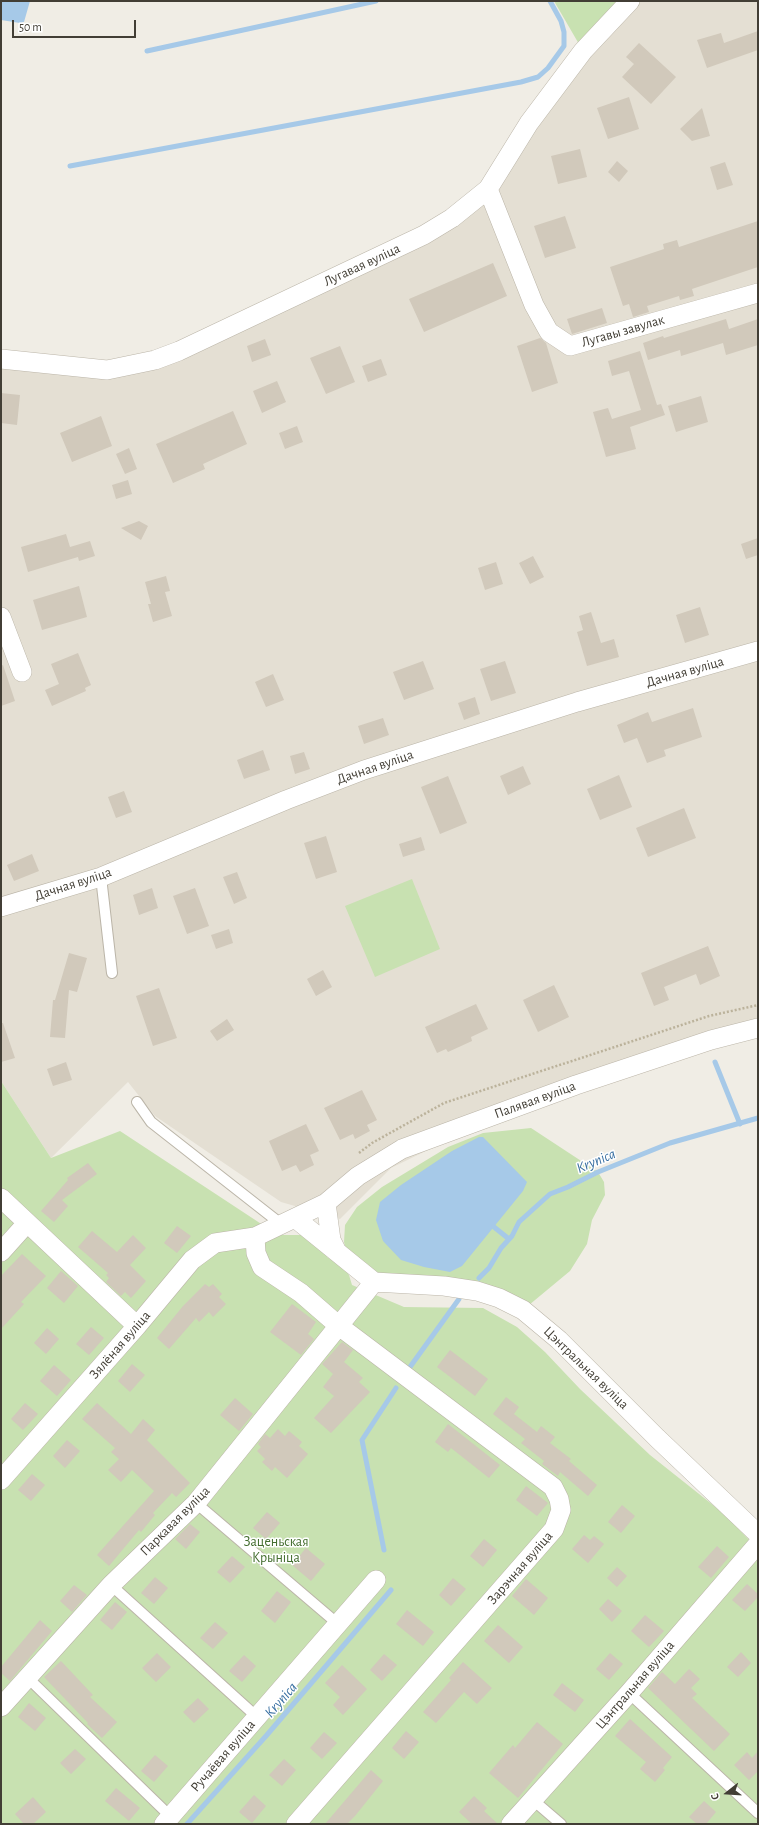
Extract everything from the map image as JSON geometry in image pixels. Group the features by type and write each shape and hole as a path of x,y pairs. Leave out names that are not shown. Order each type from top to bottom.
{"street":[{"name":"Лугавая вуліца","path":"1,359 107,370 161,358 179,351 424,235 452,218 488,190 529,124 582,51 630,1"},
{"name":"Лугавы завулак","path":"488,190 534,305 549,332 570,346 758,293"},
{"path":"1,617 22,672"},
{"name":"Дачная вуліца","path":"1,907 100,877 364,770 577,702 758,651"},
{"name":"Палявая вуліца","path":"288,1221 326,1203 358,1176 402,1149 584,1082 711,1040 758,1028"},
{"path":"1,1198 137,1326"},
{"path":"326,1203 331,1240 337,1252"},
{"path":"255,1237 256,1253 262,1267 301,1294 339,1326 374,1282 337,1252 288,1221"},
{"name":"Зялёная вуліца","path":"1,1480 137,1326 192,1260 215,1244 255,1237 288,1221"},
{"path":"1,1252 27,1223"},
{"name":"Цэнтральная вуліца","path":"374,1282 444,1286 477,1291 500,1298 523,1310 559,1340 758,1534"},
{"name":"Паркавая вуліца","path":"1,1707 111,1585 196,1503 339,1326"},
{"name":"Зарэчная вуліца","path":"296,1824 554,1529 561,1510 560,1499 553,1487 339,1326"},
{"name":"Цэнтральная вуліца","path":"511,1824 629,1693 758,1544"},
{"name":"Ручаёвая вуліца","path":"167,1820 376,1580"}],"lane":[{"path":"100,877 112,973"},
{"path":"137,1102 151,1122 288,1221"},
{"path":"196,1503 338,1624"},
{"path":"111,1585 256,1717"},
{"path":"28,1678 167,1820"},
{"path":"629,1693 758,1813"},
{"path":"533,1800 561,1824"}],"shaded area":[{"path":"630,1 758,1 758,1038 703,1050 473,1128 391,1168 340,1219 281,1202 155,1116 128,1082 51,1158 1,1081 1,356 129,366 424,235 481,184"}],"green space":[{"path":"554,1 630,1 583,51"},
{"path":"412,879 440,949 375,977 345,906"},
{"name":"Заценьская Крыніца","path":"1,1081 51,1158 120,1131 278,1235 309,1235 326,1247 327,1257 344,1267 349,1275 352,1285 404,1307 483,1308 517,1327 545,1352 580,1389 650,1455 723,1513 758,1549 758,1824 1,1824"},
{"path":"531,1128 598,1172 604,1182 605,1195 592,1220 587,1244 570,1271 523,1310 499,1298 374,1282 349,1263 344,1242 345,1225 357,1207 382,1187 448,1147 483,1133"}],"water":[{"path":"1,1 30,1 24,22 20,23 1,20"},
{"path":"479,1137 483,1137 527,1182 523,1191 462,1266 450,1272 424,1267 401,1260 383,1241 376,1220 380,1202 401,1185 452,1151"}],"building":[{"path":"758,31 758,50 707,68 697,40 721,33 724,43"},
{"path":"639,43 676,77 651,104 622,77 634,64 626,57"},
{"path":"629,97 639,129 608,139 597,108"},
{"path":"702,108 710,136 692,141 680,129"},
{"path":"580,149 587,177 558,184 551,156"},
{"path":"617,161 628,171 619,182 608,172"},
{"path":"725,162 733,185 717,190 710,167"},
{"path":"565,216 576,248 545,258 534,226"},
{"path":"758,221 758,267 692,289 694,296 680,300 679,296 647,306 649,312 633,317 629,304 623,306 610,267 664,249 663,244 677,240 679,247"},
{"path":"493,263 507,296 424,332 409,299"},
{"path":"602,308 607,323 572,334 567,319"},
{"path":"726,319 729,329 758,319 758,345 726,355 723,343 681,356 680,350 648,360 643,343"},
{"path":"540,338 546,343 558,383 532,392 517,346"},
{"path":"265,339 271,355 252,362 247,346"},
{"path":"340,346 355,382 326,394 310,358"},
{"path":"640,351 657,405 661,404 665,415 630,427 636,449 606,457 593,412 608,408 612,419 641,410 629,371 612,376 608,361"},
{"path":"381,359 387,375 368,382 362,366"},
{"path":"277,381 286,402 262,413 253,391"},
{"path":"1,393 20,395 17,425 1,423"},
{"path":"701,396 708,422 676,432 668,406"},
{"path":"233,411 247,444 203,464 205,469 173,483 156,444"},
{"path":"101,416 112,446 72,462 60,433"},
{"path":"297,426 303,442 285,449 279,433"},
{"path":"129,448 137,469 125,474 116,454"},
{"path":"128,480 132,494 116,499 112,485"},
{"path":"139,521 148,526 141,540 121,528"},
{"path":"66,534 70,547 90,541 95,556 79,561 78,557 28,572 21,547"},
{"path":"758,538 758,555 746,559 741,544"},
{"path":"533,556 544,577 530,584 519,563"},
{"path":"496,562 503,584 485,590 478,568"},
{"path":"166,576 170,591 165,592 172,616 153,622 148,604 151,604 145,582"},
{"path":"79,586 87,617 42,630 33,600"},
{"path":"700,607 709,635 685,643 676,615"},
{"path":"591,612 601,643 614,639 619,657 587,666 577,632 583,630 579,616"},
{"path":"78,653 91,685 85,688 86,691 52,706 45,690 59,684 51,664"},
{"path":"423,661 434,689 404,700 393,672"},
{"path":"505,661 516,693 491,701 480,669"},
{"path":"3,665 15,701 1,706 1,666"},
{"path":"273,674 284,700 266,707 255,682"},
{"path":"475,697 480,714 464,720 458,703"},
{"path":"693,708 702,737 664,750 666,756 647,763 637,738 624,743 617,725 648,712 652,722"},
{"path":"383,718 389,735 364,744 358,726"},
{"path":"263,750 270,770 244,779 237,760"},
{"path":"304,752 310,769 295,774 290,756"},
{"path":"523,766 531,784 508,795 500,776"},
{"path":"619,775 632,807 600,820 587,789"},
{"path":"448,776 467,823 440,834 421,787"},
{"path":"124,791 132,812 116,818 108,797"},
{"path":"684,808 696,838 648,857 636,828"},
{"path":"326,836 337,872 316,879 304,843"},
{"path":"421,837 425,850 403,857 399,844"},
{"path":"32,854 39,871 14,881 7,865"},
{"path":"237,872 247,898 234,904 223,877"},
{"path":"152,888 158,908 139,915 133,895"},
{"path":"195,888 209,926 187,934 173,896"},
{"path":"229,929 233,943 216,949 211,935"},
{"path":"708,946 720,976 700,985 696,974 664,987 669,1000 654,1006 641,973"},
{"path":"69,953 87,958 77,992 69,990 65,1038 50,1037 53,1000 55,1000"},
{"path":"323,970 332,987 316,996 307,979"},
{"path":"554,985 569,1017 538,1032 523,1000"},
{"path":"159,988 177,1038 153,1046 136,996"},
{"path":"476,1004 488,1029 471,1037 472,1041 448,1052 446,1049 437,1053 425,1027"},
{"path":"227,1019 234,1030 217,1041 210,1031"},
{"path":"1,1023 3,1023 15,1058 1,1062"},
{"path":"66,1062 72,1080 53,1086 47,1069"},
{"path":"362,1090 377,1120 367,1125 370,1131 355,1139 353,1134 340,1140 324,1108"},
{"path":"306,1124 319,1151 310,1155 314,1165 300,1172 296,1165 282,1171 269,1141"},
{"path":"88,1163 97,1174 62,1200 68,1206 54,1222 41,1211 68,1180 67,1178"},
{"path":"177,1226 191,1236 177,1253 164,1243"},
{"path":"92,1231 117,1252 133,1235 146,1248 130,1265 146,1281 131,1298 125,1292 121,1296 106,1282 109,1278 106,1275 108,1273 78,1247"},
{"path":"22,1254 46,1276 21,1302 24,1304 1,1329 1,1276"},
{"path":"61,1271 78,1286 64,1303 47,1288"},
{"path":"205,1284 209,1287 213,1284 222,1294 219,1297 226,1304 213,1317 209,1312 199,1322 196,1318 169,1349 157,1338 183,1306"},
{"path":"292,1304 316,1322 308,1334 314,1339 301,1355 270,1332"},
{"path":"91,1327 104,1338 89,1355 76,1344"},
{"path":"47,1328 59,1339 46,1354 34,1343"},
{"path":"342,1342 353,1350 344,1362 363,1378 359,1382 370,1392 331,1433 314,1418 334,1396 323,1387 333,1374 322,1364"},
{"path":"450,1350 488,1379 475,1396 437,1367"},
{"path":"132,1364 145,1375 130,1392 118,1381"},
{"path":"54,1365 71,1380 57,1396 40,1381"},
{"path":"506,1397 519,1407 514,1414 537,1432 541,1426 555,1437 550,1443 571,1459 569,1461 597,1485 588,1496 560,1472 558,1476 542,1464 544,1461 521,1443 525,1439 493,1414"},
{"path":"235,1398 253,1414 239,1431 220,1415"},
{"path":"25,1403 38,1414 23,1430 11,1419"},
{"path":"97,1403 131,1434 143,1419 155,1430 147,1440 190,1483 176,1497 172,1493 153,1513 155,1515 141,1532 139,1530 109,1566 97,1555 154,1491 132,1470 121,1482 108,1470 119,1459 111,1452 115,1448 82,1419"},
{"path":"448,1424 500,1465 489,1478 451,1448 448,1452 435,1442"},
{"path":"278,1429 285,1436 289,1431 302,1442 299,1446 308,1454 287,1478 275,1467 272,1471 262,1462 265,1459 257,1451 261,1447 258,1444 265,1434 270,1438"},
{"path":"67,1440 80,1451 65,1468 53,1456"},
{"path":"32,1474 45,1485 31,1501 18,1490"},
{"path":"526,1486 548,1503 537,1516 516,1500"},
{"path":"622,1505 635,1516 621,1533 608,1522"},
{"path":"267,1512 280,1523 266,1539 253,1528"},
{"path":"190,1524 200,1532 186,1549 175,1539"},
{"path":"584,1535 590,1540 594,1536 604,1544 588,1563 572,1549"},
{"path":"484,1539 497,1550 483,1567 470,1556"},
{"path":"717,1546 729,1557 711,1578 698,1567"},
{"path":"306,1548 325,1564 311,1581 292,1565"},
{"path":"232,1556 245,1567 230,1583 217,1572"},
{"path":"617,1567 627,1576 617,1587 607,1578"},
{"path":"155,1577 168,1588 154,1604 141,1593"},
{"path":"453,1578 466,1589 451,1606 439,1595"},
{"path":"526,1579 548,1598 534,1615 512,1596"},
{"path":"747,1584 758,1594 758,1597 745,1611 732,1600"},
{"path":"74,1585 87,1595 72,1612 60,1601"},
{"path":"277,1591 291,1602 275,1623 261,1611"},
{"path":"608,1599 622,1611 612,1622 599,1609"},
{"path":"115,1602 127,1612 112,1630 100,1620"},
{"path":"407,1610 434,1632 423,1646 396,1624"},
{"path":"645,1615 664,1631 649,1647 631,1631"},
{"path":"40,1620 52,1631 10,1681 1,1673 1,1667"},
{"path":"215,1622 228,1633 213,1649 200,1638"},
{"path":"498,1625 523,1647 509,1663 484,1641"},
{"path":"741,1652 751,1663 738,1677 727,1667"},
{"path":"157,1653 171,1667 156,1682 142,1668"},
{"path":"610,1653 623,1664 609,1680 596,1669"},
{"path":"384,1654 397,1665 382,1681 370,1670"},
{"path":"244,1655 256,1666 242,1682 229,1671"},
{"path":"61,1661 93,1695 90,1697 117,1722 102,1738 87,1724 88,1723 44,1677"},
{"path":"463,1662 492,1688 477,1704 464,1692 436,1723 423,1712 451,1680 449,1678"},
{"path":"342,1665 367,1689 343,1715 333,1705 340,1697 325,1683"},
{"path":"689,1669 700,1679 691,1688 697,1694 692,1698 730,1734 714,1751 648,1688 662,1672 675,1684"},
{"path":"562,1683 584,1700 575,1712 553,1695"},
{"path":"198,1698 209,1709 194,1723 183,1712"},
{"path":"29,1703 46,1718 35,1731 18,1717"},
{"path":"630,1719 672,1757 663,1768 665,1770 655,1782 640,1769 646,1762 615,1736"},
{"path":"537,1722 563,1744 518,1798 489,1773 513,1745 515,1748"},
{"path":"406,1731 419,1742 404,1759 392,1748"},
{"path":"324,1732 337,1743 322,1759 310,1748"},
{"path":"75,1749 86,1759 71,1774 60,1763"},
{"path":"758,1751 758,1771 749,1780 734,1765 747,1752 752,1758"},
{"path":"155,1755 168,1766 154,1782 141,1771"},
{"path":"284,1759 296,1770 282,1786 269,1775"},
{"path":"371,1770 383,1781 355,1816 347,1824 325,1824"},
{"path":"116,1788 140,1808 129,1821 105,1801"},
{"path":"254,1795 266,1806 252,1823 239,1812"},
{"path":"474,1796 487,1808 484,1811 498,1824 472,1824 459,1812"},
{"path":"33,1797 46,1812 33,1824 24,1824 15,1814"},
{"path":"704,1801 716,1812 706,1824 697,1824 689,1817"}],"waterway":[{"path":"147,51 376,1"},
{"path":"70,166 521,82 538,77 548,68 564,46 564,32 561,21 550,1"},
{"path":"715,1062 740,1124"},
{"name":"Krynica","path":"479,1278 489,1268 501,1248 512,1236 519,1222 550,1194 598,1172 670,1143 758,1118"},
{"path":"494,1227 509,1239"},
{"name":"Krynica","path":"410,1367 459,1299"},
{"name":"Krynica","path":"384,1550 362,1440 396,1388"},
{"name":"Krynica","path":"187,1824 266,1736 391,1590"}]}
